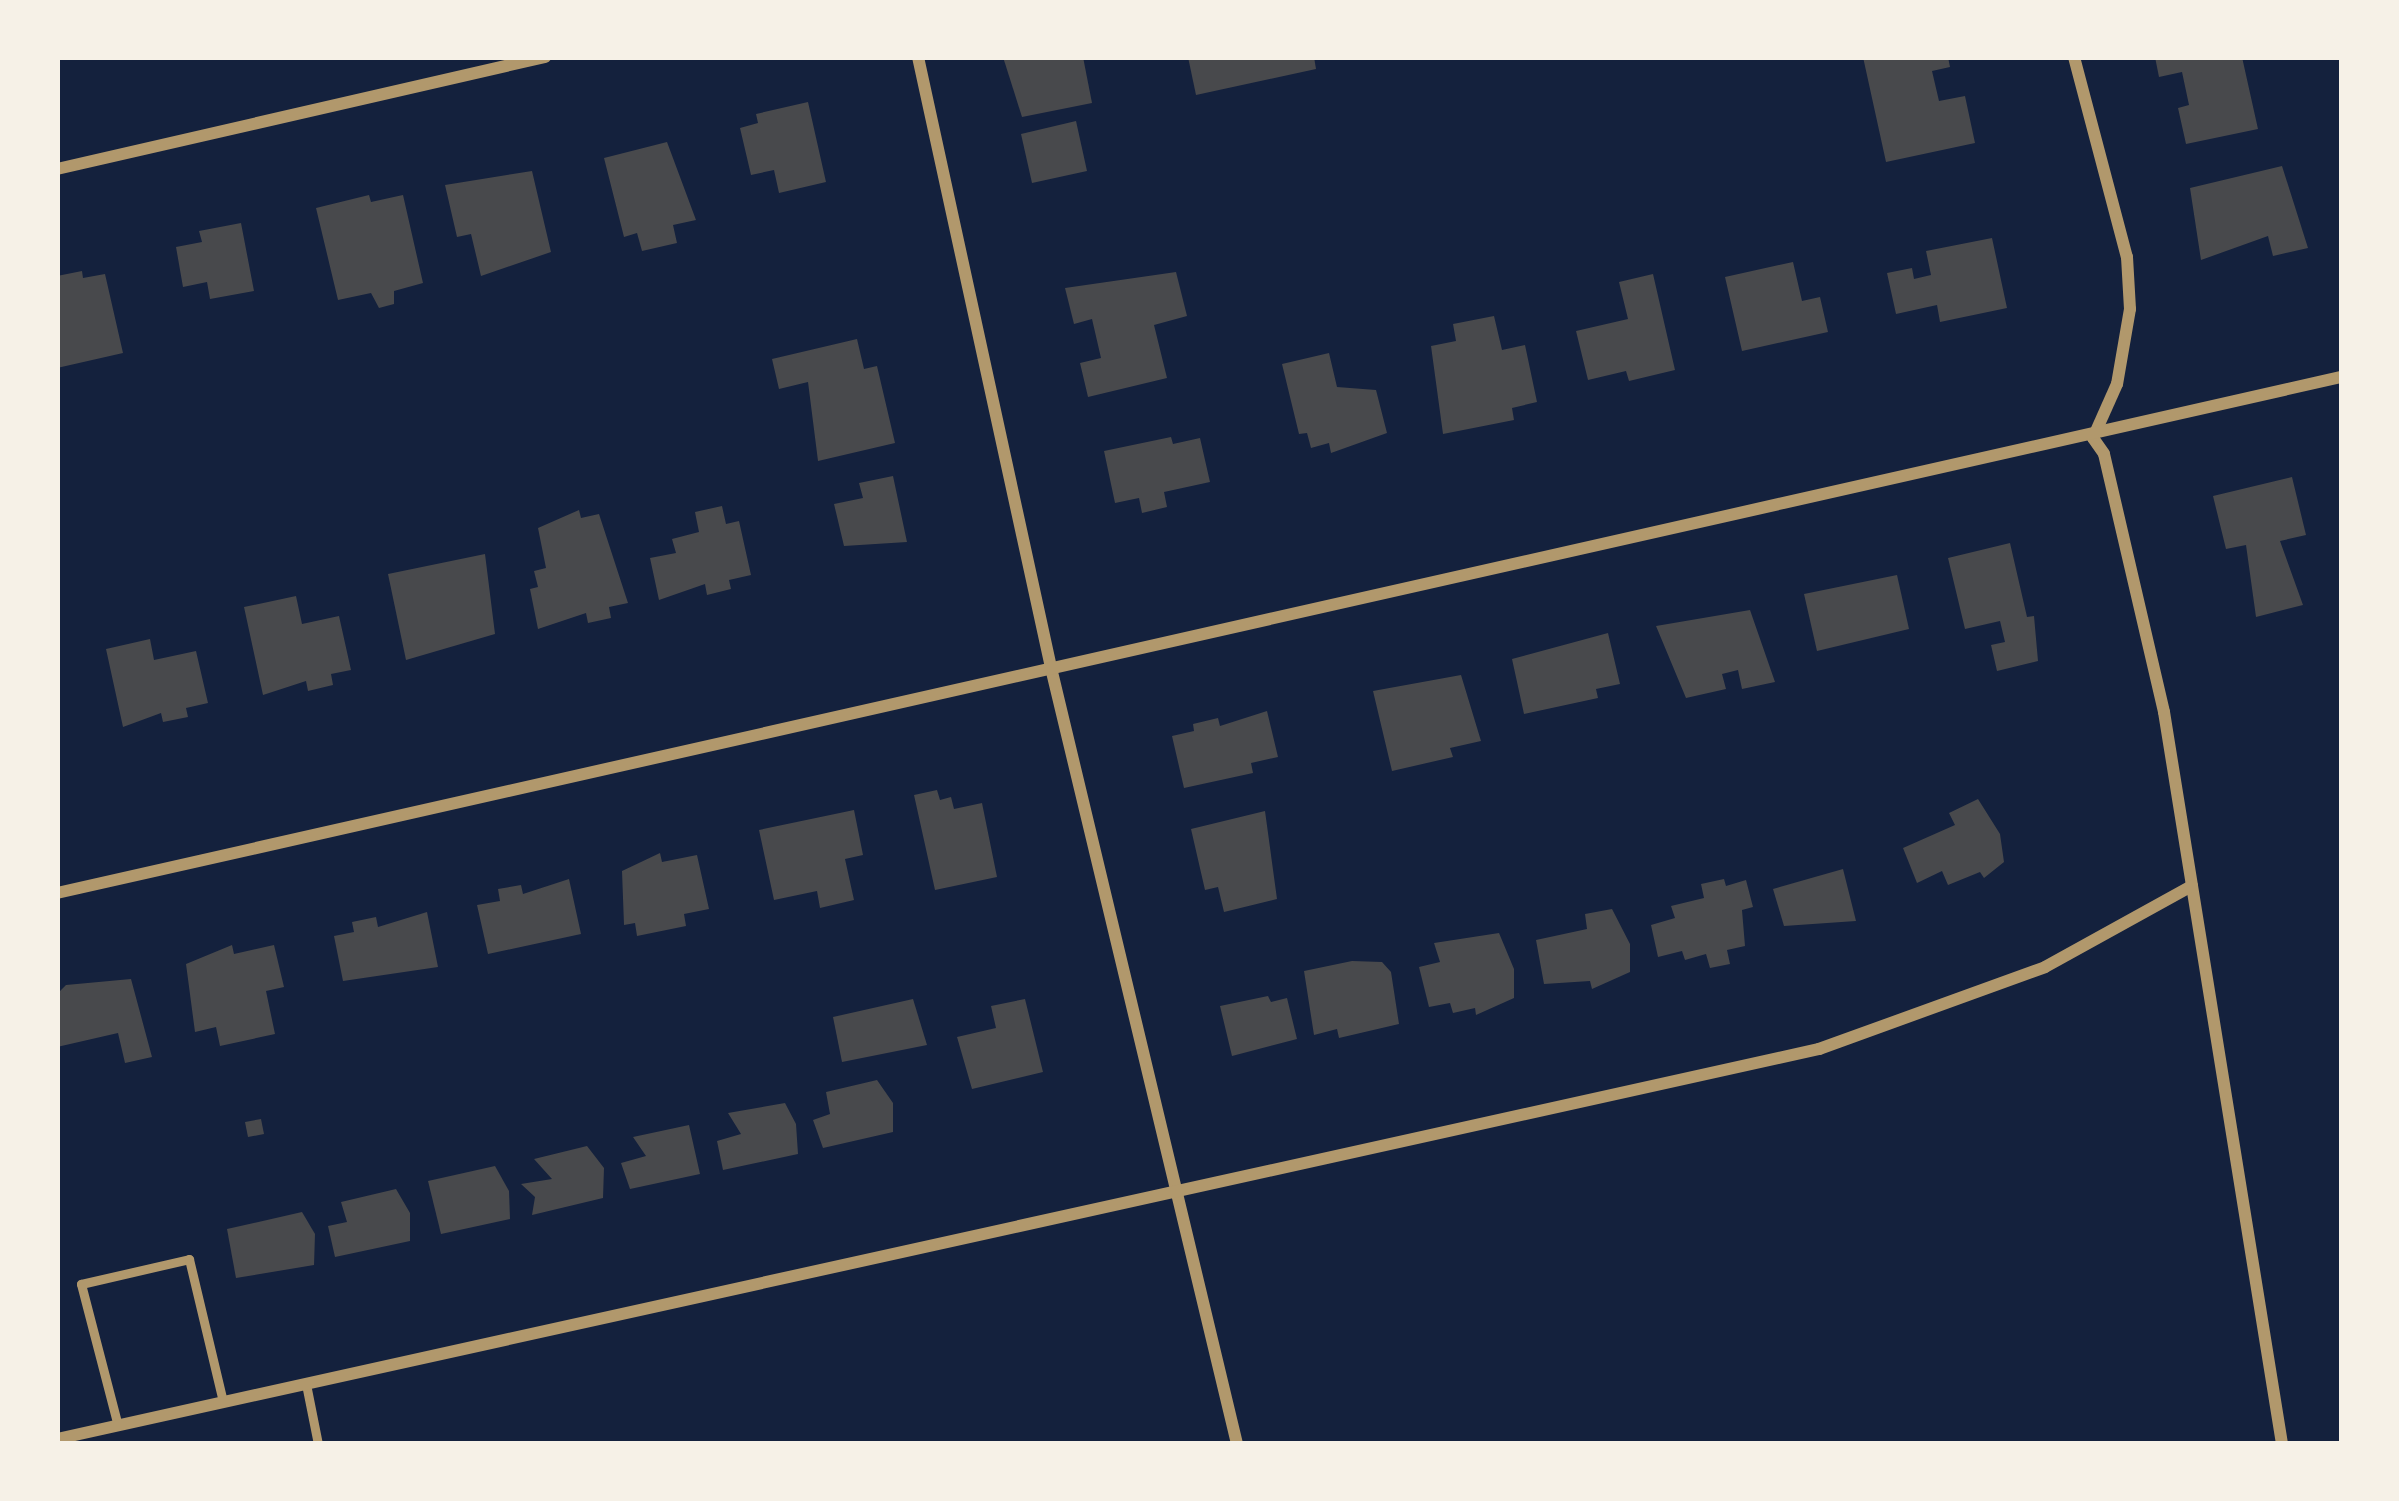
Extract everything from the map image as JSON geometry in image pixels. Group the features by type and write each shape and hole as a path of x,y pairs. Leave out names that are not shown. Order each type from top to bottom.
{"street":[{"path":"57,169 545,57"},
{"path":"918,57 1052,672 1238,1444"},
{"path":"2074,57 2127,257 2130,309 2117,384 2093,438"},
{"path":"57,893 2093,438 2342,377"},
{"path":"2093,438 2104,454 2164,712 2282,1444"},
{"path":"57,1439 1861,1036 2045,968 2192,886"}],"lane":[{"path":"118,1426 81,1284 189,1259 223,1402"},
{"path":"306,1384 318,1444"}],"building":[{"path":"1003,57 1083,57 1092,103 1022,117"},
{"path":"1188,57 1314,57 1316,69 1196,95"},
{"path":"1863,57 1948,57 1950,67 1932,71 1939,101 1965,96 1975,143 1886,162"},
{"path":"2155,57 2242,57 2258,129 2186,144 2178,108 2189,105 2182,72 2159,77"},
{"path":"808,102 826,182 779,193 774,170 751,175 740,128 758,123 756,114"},
{"path":"1076,121 1087,171 1032,183 1021,134"},
{"path":"667,142 696,220 673,225 677,243 642,251 637,233 624,237 604,158"},
{"path":"2282,166 2308,248 2273,256 2268,236 2201,260 2190,188"},
{"path":"532,171 551,252 481,276 471,234 457,237 445,185"},
{"path":"369,195 371,202 403,195 423,283 394,291 394,304 379,308 371,293 338,300 316,208"},
{"path":"241,223 254,291 210,299 207,282 183,287 176,247 202,242 199,231"},
{"path":"1992,238 2007,308 1940,322 1937,305 1896,314 1887,273 1912,268 1914,279 1931,275 1926,251"},
{"path":"1793,262 1802,301 1820,297 1828,332 1742,351 1725,277"},
{"path":"82,271 83,278 105,274 123,353 57,368 57,276"},
{"path":"1176,272 1187,316 1154,325 1167,378 1088,397 1080,363 1101,358 1092,319 1074,324 1065,288"},
{"path":"1653,274 1675,370 1629,381 1626,371 1588,380 1576,331 1628,319 1619,282"},
{"path":"1494,316 1502,350 1525,345 1537,402 1512,408 1514,420 1443,434 1431,346 1456,341 1453,324"},
{"path":"857,339 864,369 877,366 895,443 818,461 808,382 779,389 772,359"},
{"path":"1329,353 1337,387 1376,390 1387,433 1331,453 1329,443 1311,448 1307,433 1299,434 1282,364"},
{"path":"1171,437 1173,444 1200,438 1210,482 1164,492 1167,507 1142,513 1139,498 1115,503 1104,451"},
{"path":"893,476 907,542 844,546 834,504 863,498 859,483"},
{"path":"2292,477 2306,535 2280,541 2303,605 2256,617 2246,545 2226,549 2213,496"},
{"path":"722,506 726,524 739,521 751,575 729,580 731,589 707,595 705,584 659,600 650,558 676,553 672,539 699,532 695,512"},
{"path":"579,510 581,518 599,514 628,603 609,607 611,618 588,623 586,613 538,629 530,589 538,587 534,571 546,568 538,528"},
{"path":"2010,543 2027,617 2034,616 2038,661 1997,671 1991,645 2005,642 2000,621 1965,629 1948,558"},
{"path":"485,554 495,634 406,660 388,574"},
{"path":"1897,575 1909,629 1817,651 1804,594"},
{"path":"296,596 302,624 339,616 351,670 331,674 333,685 308,691 306,681 263,695 244,607"},
{"path":"1750,610 1775,682 1742,689 1738,670 1722,674 1726,689 1686,698 1656,626"},
{"path":"1608,633 1620,684 1596,689 1598,698 1524,714 1512,659"},
{"path":"150,639 154,660 196,651 208,703 186,708 188,717 163,722 161,713 123,727 106,649"},
{"path":"1461,675 1481,741 1450,748 1453,757 1392,771 1373,691"},
{"path":"1267,711 1278,757 1251,763 1253,773 1184,788 1172,736 1194,731 1193,724 1218,718 1220,726"},
{"path":"937,790 940,800 951,797 954,809 982,803 997,877 935,890 914,795"},
{"path":"1978,799 2000,834 2004,862 1984,878 1980,872 1948,885 1942,871 1917,883 1903,848 1955,825 1949,813"},
{"path":"854,810 863,855 845,859 854,900 820,908 817,891 774,900 759,830"},
{"path":"1265,811 1277,899 1224,912 1218,887 1205,890 1191,829"},
{"path":"660,853 662,862 697,855 709,909 684,914 686,926 637,936 635,923 624,925 622,871"},
{"path":"1843,869 1856,921 1784,926 1773,889"},
{"path":"569,879 581,934 488,954 477,905 500,901 498,889 521,885 523,894"},
{"path":"1724,879 1726,886 1746,880 1753,907 1742,910 1745,946 1727,950 1730,964 1710,968 1706,954 1685,960 1682,951 1658,957 1651,925 1675,918 1671,906 1704,898 1701,884"},
{"path":"1612,909 1630,944 1630,972 1592,989 1590,981 1544,984 1536,940 1587,929 1585,914"},
{"path":"427,912 438,967 343,981 334,936 354,932 352,922 376,917 378,927"},
{"path":"1499,933 1514,969 1514,998 1476,1015 1475,1008 1453,1013 1450,1003 1429,1007 1419,967 1440,962 1434,943"},
{"path":"232,945 234,954 274,945 284,987 266,991 275,1034 220,1046 216,1027 195,1032 186,964"},
{"path":"1352,961 1382,962 1391,972 1399,1024 1339,1038 1337,1029 1314,1035 1304,971"},
{"path":"131,979 152,1057 125,1063 118,1033 57,1047 57,994 66,985"},
{"path":"1268,996 1271,1002 1287,998 1297,1039 1232,1056 1220,1006"},
{"path":"913,999 927,1045 842,1062 833,1017"},
{"path":"1025,999 1043,1072 972,1089 957,1037 996,1028 991,1006"},
{"path":"877,1080 893,1103 893,1132 823,1148 813,1120 830,1114 826,1092"},
{"path":"785,1103 796,1124 798,1154 723,1170 717,1141 741,1134 728,1113"},
{"path":"261,1119 264,1134 248,1137 245,1122"},
{"path":"689,1125 700,1174 630,1189 621,1163 646,1156 633,1137"},
{"path":"587,1146 604,1168 603,1198 532,1215 535,1197 521,1184 552,1179 534,1159"},
{"path":"495,1166 509,1191 510,1219 441,1234 428,1181"},
{"path":"396,1189 410,1213 410,1241 335,1257 328,1226 347,1222 341,1202"},
{"path":"302,1212 315,1234 314,1265 236,1278 227,1229"}]}
